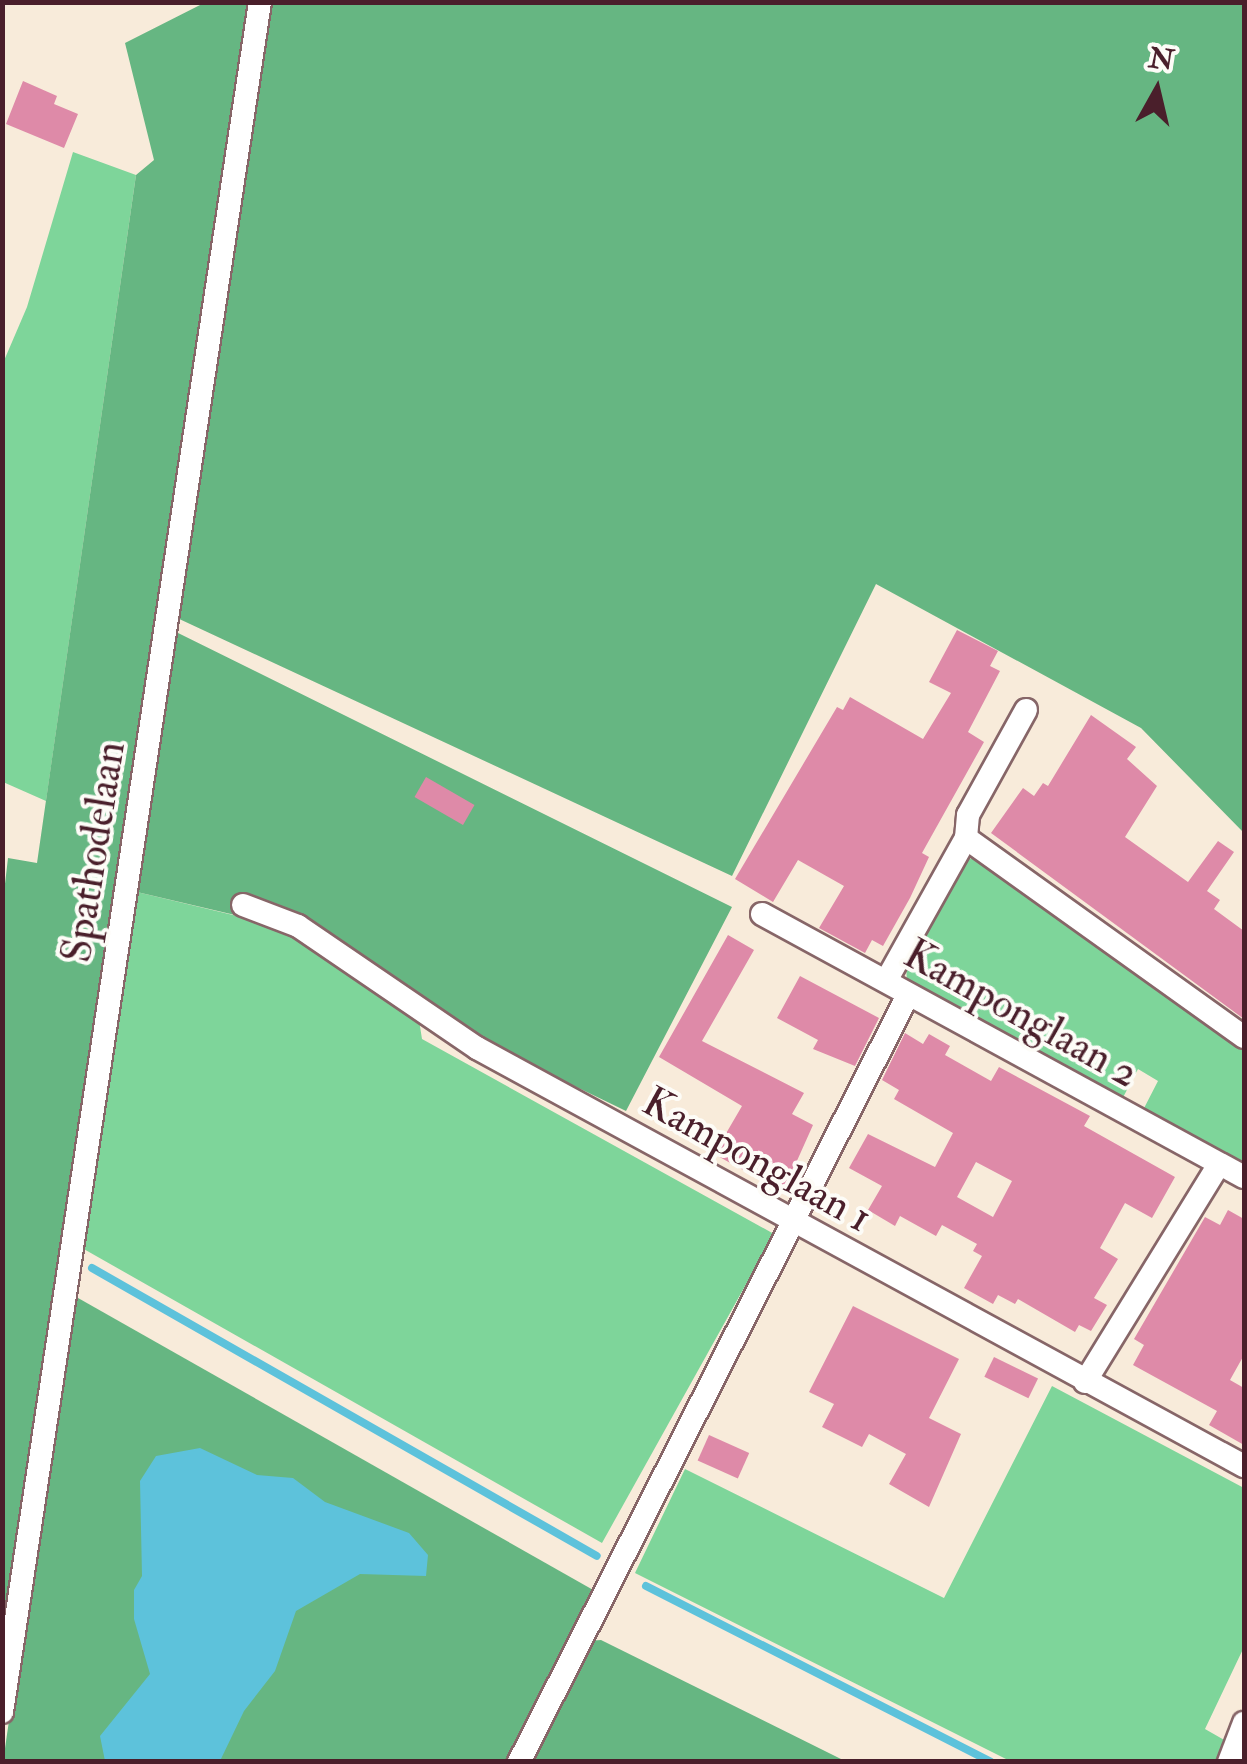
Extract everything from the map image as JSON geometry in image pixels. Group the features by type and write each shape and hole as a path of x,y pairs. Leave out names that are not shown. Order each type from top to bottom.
{"street":[{"name":"Spathodelaan","path":"2,1712 260,2"},
{"path":"886,981 966,838 968,815 1026,710"},
{"path":"966,838 1244,1036"},
{"name":"Kamponglaan 1","path":"243,904 298,926 477,1048 790,1222 1244,1466"},
{"name":"Kamponglaan 2","path":"762,914 886,981 908,998 1244,1177"},
{"path":"519,1762 790,1222 908,998"},
{"path":"1085,1382 1218,1166"},
{"path":"1229,1762 1244,1723"}],"green space":[{"path":"204,3 251,3 3,1640 3,901 8,858 37,863 136,175 154,160 125,43"},
{"path":"269,3 1244,3 1244,833 1141,728 876,584 732,876 175,617"},
{"path":"73,152 136,175 46,801 3,782 3,363 27,307"},
{"path":"172,630 732,907 626,1111 482,1041 240,896 235,915 137,892"},
{"path":"977,857 1244,1046 1244,1166 1141,1114 1158,1081 1138,1069 1119,1105 907,986 906,961 966,860"},
{"path":"137,892 258,921 298,938 419,1020 422,1039 774,1234 602,1543 82,1248"},
{"path":"71,1294 595,1591 510,1761 3,1762"},
{"path":"1052,1386 1244,1488 1244,1647 1205,1729 1226,1741 1217,1761 1010,1761 635,1573 685,1469 944,1598"},
{"path":"601,1640 845,1761 528,1762 587,1641"}],"water":[{"path":"200,1448 257,1475 293,1478 325,1502 409,1533 428,1555 426,1576 360,1574 296,1611 275,1671 244,1711 220,1761 105,1761 100,1736 150,1674 134,1619 134,1590 142,1576 140,1481 156,1456"}],"building":[{"path":"23,81 57,96 54,104 78,114 64,148 6,124"},
{"path":"957,630 998,651 990,666 1000,671 968,732 984,742 922,853 929,857 883,946 872,940 865,953 819,928 844,886 798,860 773,902 735,879 837,707 843,710 850,697 923,739 951,693 929,682"},
{"path":"1091,715 1136,747 1127,759 1157,786 1125,837 1188,882 1218,841 1234,852 1207,891 1220,900 1214,909 1244,931 1244,1019 991,833 1023,788 1034,796 1043,783 1048,786"},
{"path":"426,777 474,805 463,825 414,797"},
{"path":"728,935 754,950 702,1041 804,1093 792,1114 813,1125 783,1192 714,1154 742,1106 659,1057"},
{"path":"800,976 879,1018 855,1066 813,1049 818,1040 777,1018"},
{"path":"905,1033 923,1044 929,1034 950,1046 945,1055 991,1081 999,1067 1090,1116 1084,1126 1175,1177 1152,1218 1125,1203 1100,1248 1118,1259 1094,1298 1107,1305 1091,1331 1079,1325 1075,1332 1018,1299 1015,1304 998,1295 993,1304 964,1288 982,1256 973,1251 977,1244 942,1225 936,1236 900,1216 895,1226 868,1210 882,1186 849,1168 868,1134 935,1167 953,1133 894,1099 899,1090 882,1080","holes":["976,1162 1012,1181 993,1217 957,1197"]},
{"path":"1228,1210 1244,1219 1244,1355 1230,1380 1244,1388 1244,1445 1209,1425 1217,1411 1133,1365 1144,1345 1134,1339 1205,1217 1220,1225"},
{"path":"853,1306 959,1359 929,1418 961,1434 929,1507 889,1484 906,1454 869,1434 862,1447 822,1427 834,1404 809,1392"},
{"path":"994,1357 1038,1378 1028,1398 984,1377"},
{"path":"709,1435 749,1453 738,1478 698,1461"}],"waterway":[{"path":"92,1268 597,1556"},
{"path":"646,1586 991,1762"}]}
